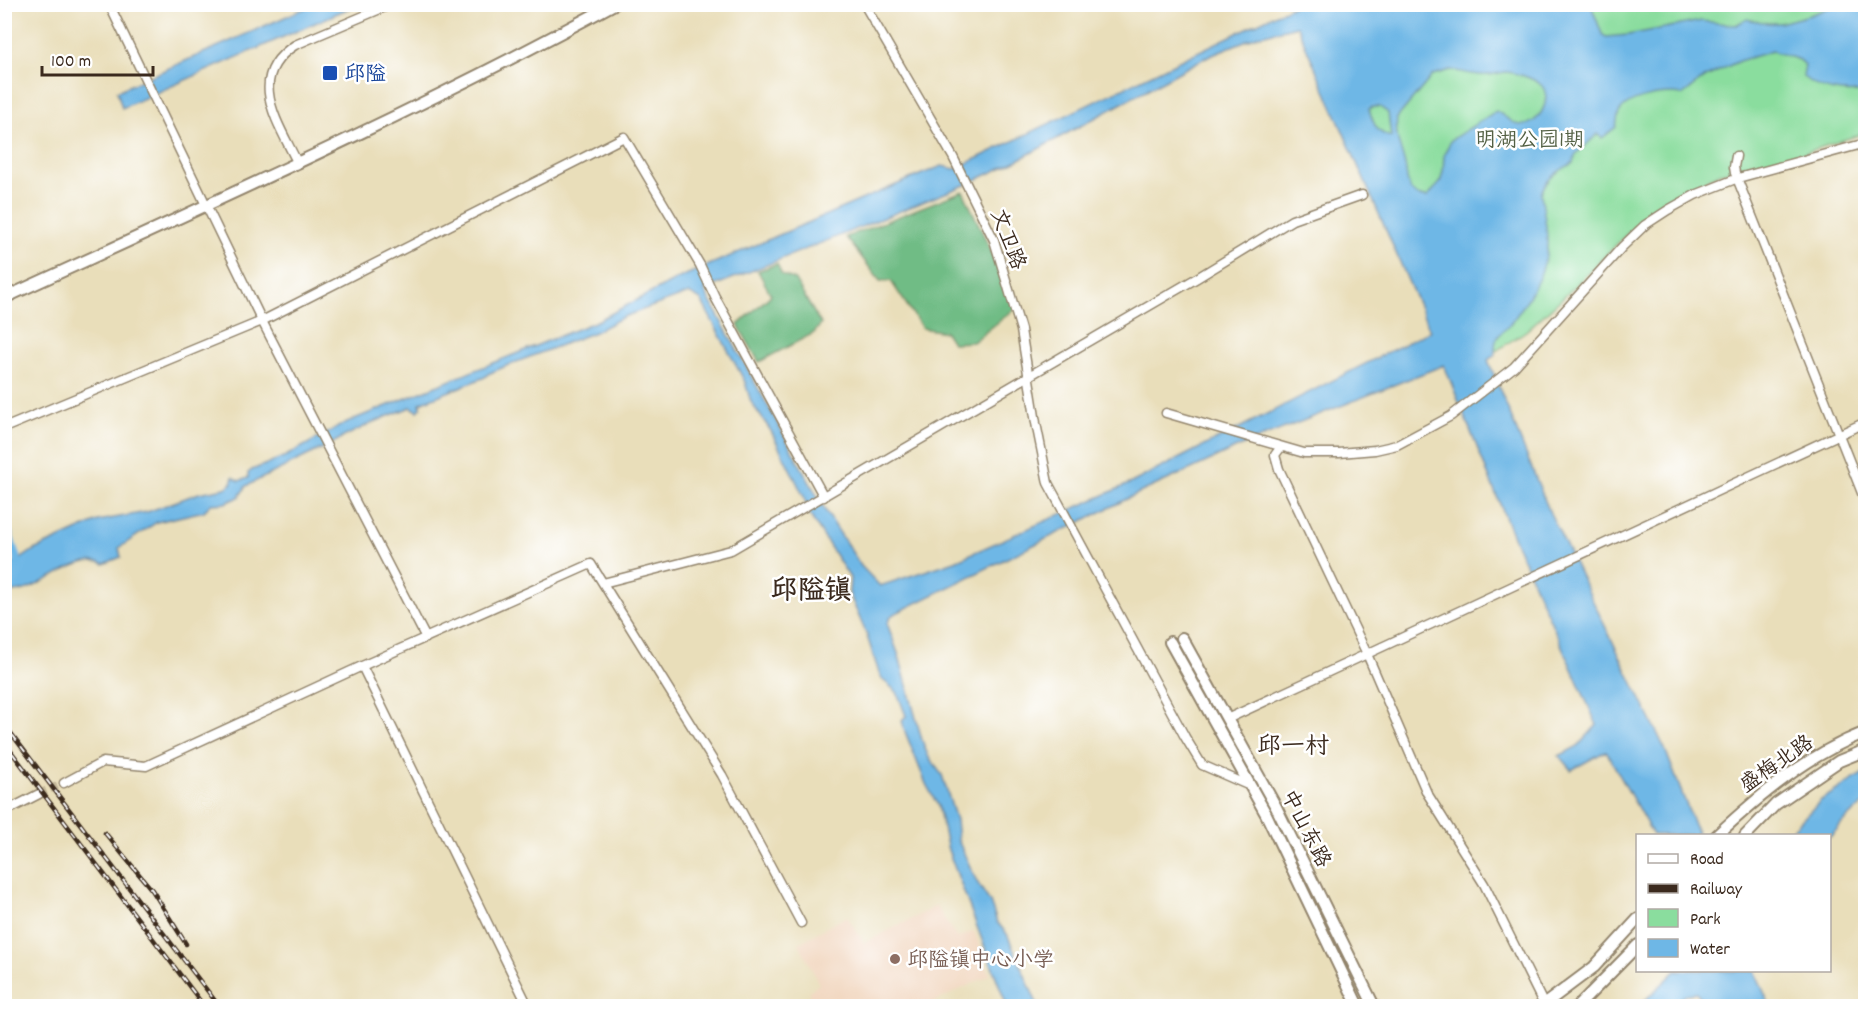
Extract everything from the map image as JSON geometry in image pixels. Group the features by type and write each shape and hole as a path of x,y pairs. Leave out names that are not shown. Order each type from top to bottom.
{"main road":[{"path":"4,298 205,206 528,51 614,4"},
{"name":"中山东路","path":"1182,638 1276,807 1374,1006"},
{"name":"中山东路","path":"1170,642 1266,814 1358,1006"},
{"name":"盛梅北路","path":"1718,834 1778,782 1825,752 1866,732"},
{"name":"盛梅北路","path":"1747,834 1776,804 1839,761 1866,750"},
{"path":"1543,1006 1594,968 1636,921"},
{"path":"1578,1006 1636,947"}],"street":[{"path":"109,4 262,321 426,638"},
{"path":"297,162 269,99 268,84 273,66 283,52 295,45 393,4"},
{"name":"文卫路","path":"864,4 953,158 994,240 1021,330 1048,483 1202,765 1250,786"},
{"path":"4,428 262,321 624,137 700,265 715,297 824,497"},
{"path":"1166,413 1304,453 1375,450 1397,445 1451,416 1514,367 1622,247 1646,225 1695,195 1738,178 1866,143"},
{"path":"1736,156 1734,166 1738,178 1866,503"},
{"path":"603,583 731,550 1197,278 1292,220 1362,195"},
{"path":"1227,719 1866,422"},
{"path":"1281,447 1275,455 1279,469 1367,654 1427,793 1484,884 1543,1006"},
{"path":"64,783 103,762 146,766 591,564 722,775 801,923"},
{"path":"362,666 528,1006"},
{"path":"4,812 39,794"}],"shaded area":[{"name":"邱隘镇中心小学","path":"936,906 957,938 974,931 990,975 926,1006 816,1006 808,992 819,984 799,943 847,916 864,943"}],"green space":[{"name":"明湖公园1期","path":"1317,5 1865,5 1865,133 1792,157 1720,173 1682,192 1633,228 1526,331 1493,353 1372,127"},
{"path":"963,191 1017,307 973,342 952,343 945,332 922,328 891,281 880,281 846,237"},
{"path":"777,264 782,275 794,279 821,324 814,333 759,362 738,325 771,295 758,271"}],"water":[{"path":"312,5 356,5 122,108 117,91"},
{"path":"1295,5 1591,5 1602,34 1606,37 1701,21 1736,25 1746,19 1780,23 1836,5 1865,5 1865,91 1841,92 1817,86 1803,77 1805,65 1800,60 1772,51 1739,61 1706,77 1682,95 1667,94 1639,99 1624,108 1618,115 1616,127 1602,138 1598,134 1576,154 1573,163 1554,175 1544,187 1541,193 1547,240 1546,258 1525,304 1497,339 1495,355 1488,360 1550,513 1665,749 1698,834 1652,834 1606,751 1571,770 1559,756 1578,746 1597,725 1514,539 1444,365 1250,442 1137,494 892,615 887,623 899,656 922,740 928,756 942,775 956,820 958,840 977,882 990,902 997,922 1007,934 1038,1006 1007,1006 948,850 938,806 926,784 904,729 902,720 906,716 897,692 883,680 879,673 866,633 849,593 850,578 809,514 804,497 771,431 751,402 745,382 701,300 689,293 623,317 595,332 506,366 485,377 420,403 421,408 418,411 411,407 369,424 246,486 239,497 225,503 211,504 204,511 157,522 119,548 121,557 104,564 95,561 84,562 35,586 5,592 4,574 7,568 34,550 98,521 147,512 199,493 225,488 231,484 233,477 239,481 248,478 248,473 252,470 286,456 347,422 597,321 681,277 942,166 955,169","holes":["1297,26 1430,331 1131,483 955,561 880,586 861,566 825,510 704,290 965,185 1020,159 1210,55 1257,36","1450,70 1485,75 1505,72 1528,78 1540,84 1546,96 1545,103 1538,116 1527,124 1514,123 1496,111 1451,140 1444,155 1440,183 1427,197 1419,196 1410,190 1408,185 1398,140 1397,118 1433,75","1380,107 1388,113 1391,137 1382,133 1372,119 1369,109"]},
{"path":"1865,772 1865,803 1831,836 1831,834 1788,834 1821,800"},
{"path":"1675,972 1755,972 1770,1006 1708,1006 1696,993 1687,994 1671,1006 1639,1006"}],"waterway":[{"path":"4,520 21,570"}],"tunnel":[{"path":"39,794 64,783"}],"railway":[{"path":"4,724 219,1006"},
{"path":"4,742 204,1006"},
{"path":"105,833 152,890 186,944"}],"place":[{"name":"邱隘","path":"330,73"},
{"name":"邱隘镇中心小学","path":"895,959"}],"district":[{"name":"邱隘镇","path":"811,589"},
{"name":"邱一村","path":"1293,745"}]}
